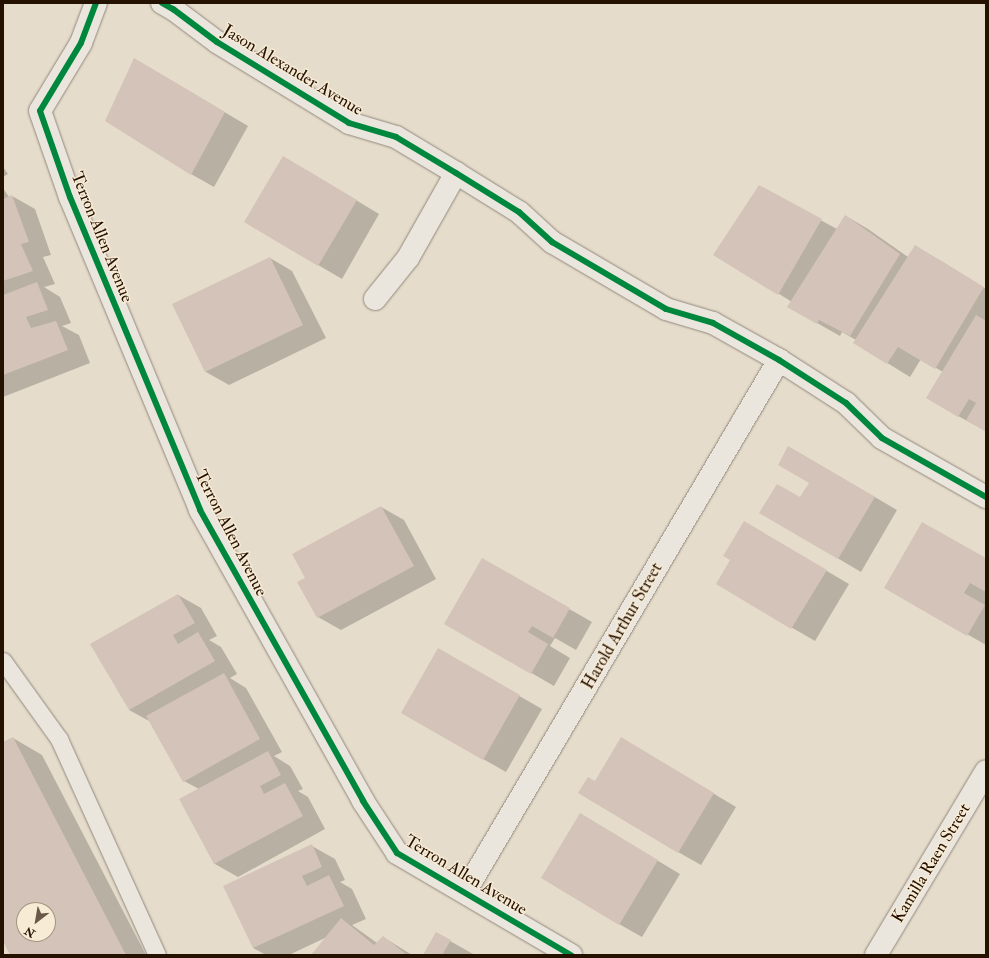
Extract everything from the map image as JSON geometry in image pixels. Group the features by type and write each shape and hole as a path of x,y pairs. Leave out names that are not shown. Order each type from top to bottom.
{"street":[{"name":"Terron Allen Avenue","path":"96,3 81,43 40,111 70,197 200,510 363,801 397,853 571,955"},
{"name":"Jason Alexander Avenue","path":"162,3 173,9 217,42 349,123 396,137 456,173 519,212 552,242 666,309 713,323 779,360 846,403 882,438 986,497"},
{"path":"375,299 408,258 456,173"},
{"name":"Harold Arthur Street","path":"465,892 779,360"},
{"name":"Kamilla Raen Street","path":"876,955 986,772"}],"lane":[{"path":"3,661 59,739 157,955"}],"building":[{"path":"134,58 225,112 191,175 105,121"},
{"path":"283,156 357,200 318,266 244,222"},
{"path":"759,185 822,219 778,295 713,255"},
{"path":"12,195 29,242 21,244 33,271 3,281 3,199"},
{"path":"845,215 900,254 850,336 819,320 817,324 787,307"},
{"path":"915,245 984,287 935,369 898,347 887,364 853,343"},
{"path":"270,257 303,325 205,372 172,304"},
{"path":"37,282 48,310 26,317 31,328 56,321 68,350 3,375 3,295"},
{"path":"976,315 986,321 986,432 966,420 976,403 969,399 958,417 926,398"},
{"path":"788,446 875,497 838,559 759,513 777,484 800,497 809,483 778,465"},
{"path":"381,506 414,566 317,618 297,582 305,578 292,554"},
{"path":"744,521 827,570 791,629 716,584 730,560 723,556"},
{"path":"922,522 986,558 986,592 970,583 964,593 985,605 967,636 884,588"},
{"path":"482,558 570,608 553,638 532,626 528,632 548,644 531,674 444,624"},
{"path":"178,594 195,623 173,635 178,644 198,632 215,661 129,710 90,644"},
{"path":"438,648 520,695 483,760 401,713"},
{"path":"224,673 260,739 183,782 146,716"},
{"path":"13,737 126,955 10,955 3,941 3,742"},
{"path":"621,737 714,793 678,853 578,793 588,777 595,781"},
{"path":"268,751 281,775 260,786 264,794 285,783 303,816 214,864 179,799"},
{"path":"580,813 658,860 619,925 541,878"},
{"path":"312,844 322,867 302,876 307,886 329,875 344,906 253,948 223,886"},
{"path":"341,918 374,945 383,936 407,955 311,955"},
{"path":"436,932 451,940 442,955 423,955"}],"cycle path":[{"path":"96,3 81,43 40,111 70,197 200,510 363,801 397,853 571,955"},
{"path":"162,3 173,9 217,42 349,123 396,137 456,173 519,212 552,242 666,309 713,323 779,360 846,403 882,438 986,497"}]}
